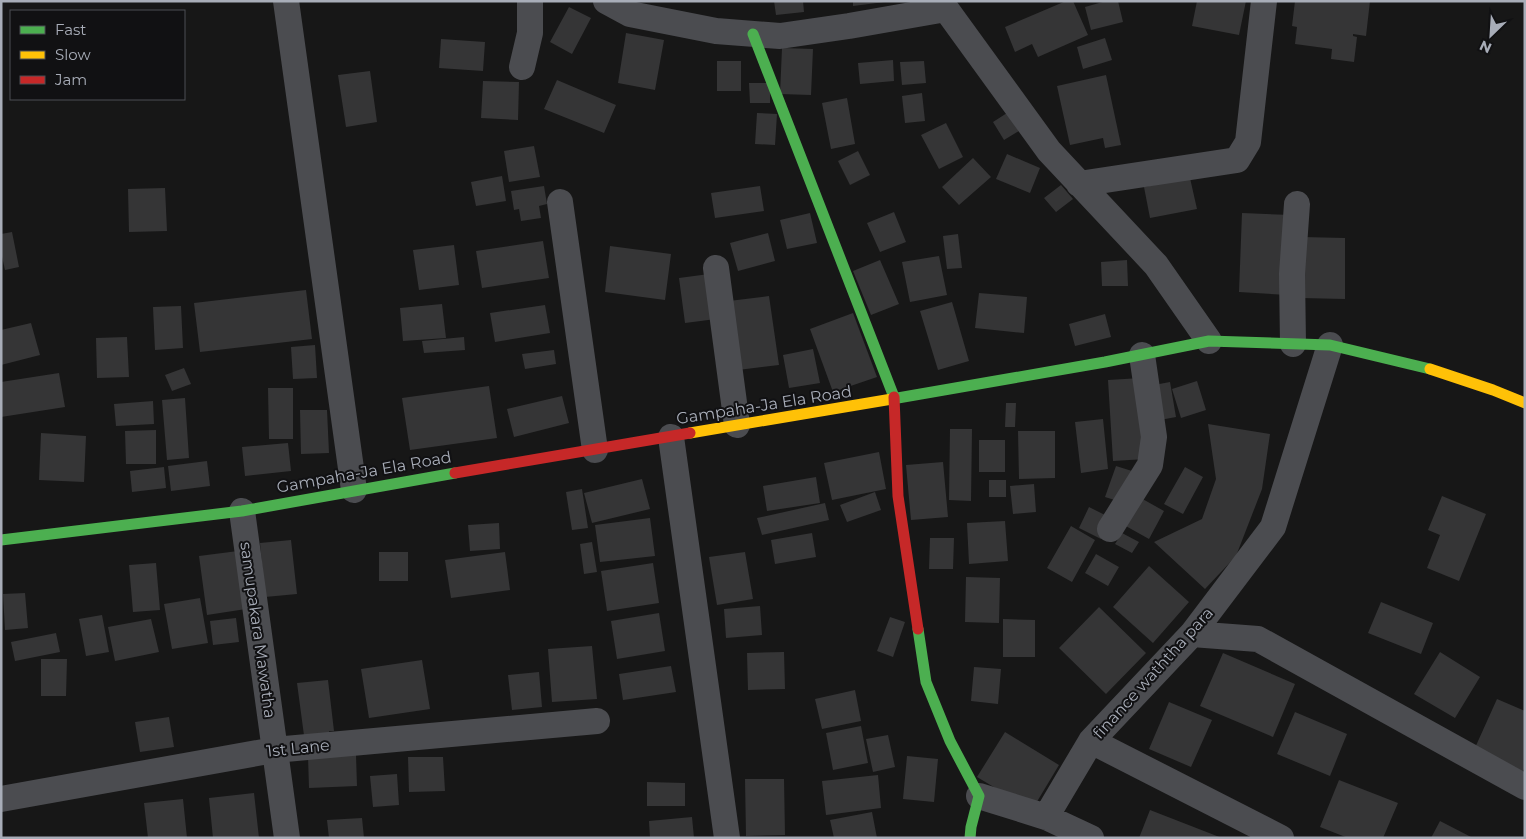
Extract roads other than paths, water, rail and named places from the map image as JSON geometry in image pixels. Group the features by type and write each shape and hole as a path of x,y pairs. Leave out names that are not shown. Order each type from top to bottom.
{"main road":[{"path":"753,34 895,399 898,496 926,682 950,741 979,796 970,827 970,838"},
{"name":"Gampaha-Ja Ela Road","path":"1,540 242,511 354,490 895,399 1142,355 1209,341 1330,345 1429,369 1494,390 1525,404"}],"street":[{"path":"286,1 354,490"},
{"path":"522,67 530,33 530,1"},
{"path":"606,1 630,14 716,31 780,36 849,26 944,5 1049,151 1156,265 1209,341"},
{"path":"1079,184 1237,160 1248,142 1264,1"},
{"path":"560,202 595,450"},
{"path":"1292,344 1292,274 1296,204"},
{"path":"716,268 737,425"},
{"name":"finance waththa para","path":"1046,817 1091,741 1192,634 1273,527 1330,345"},
{"path":"1110,529 1150,465 1154,437 1142,355"},
{"path":"671,437 727,838"},
{"name":"samupakara Mawatha","path":"242,511 287,838"},
{"path":"1192,634 1258,639 1525,787"},
{"name":"1st Lane","path":"1,799 274,750 597,721"},
{"path":"1091,741 1281,838"},
{"path":"979,796 1046,817 1091,838"}]}
